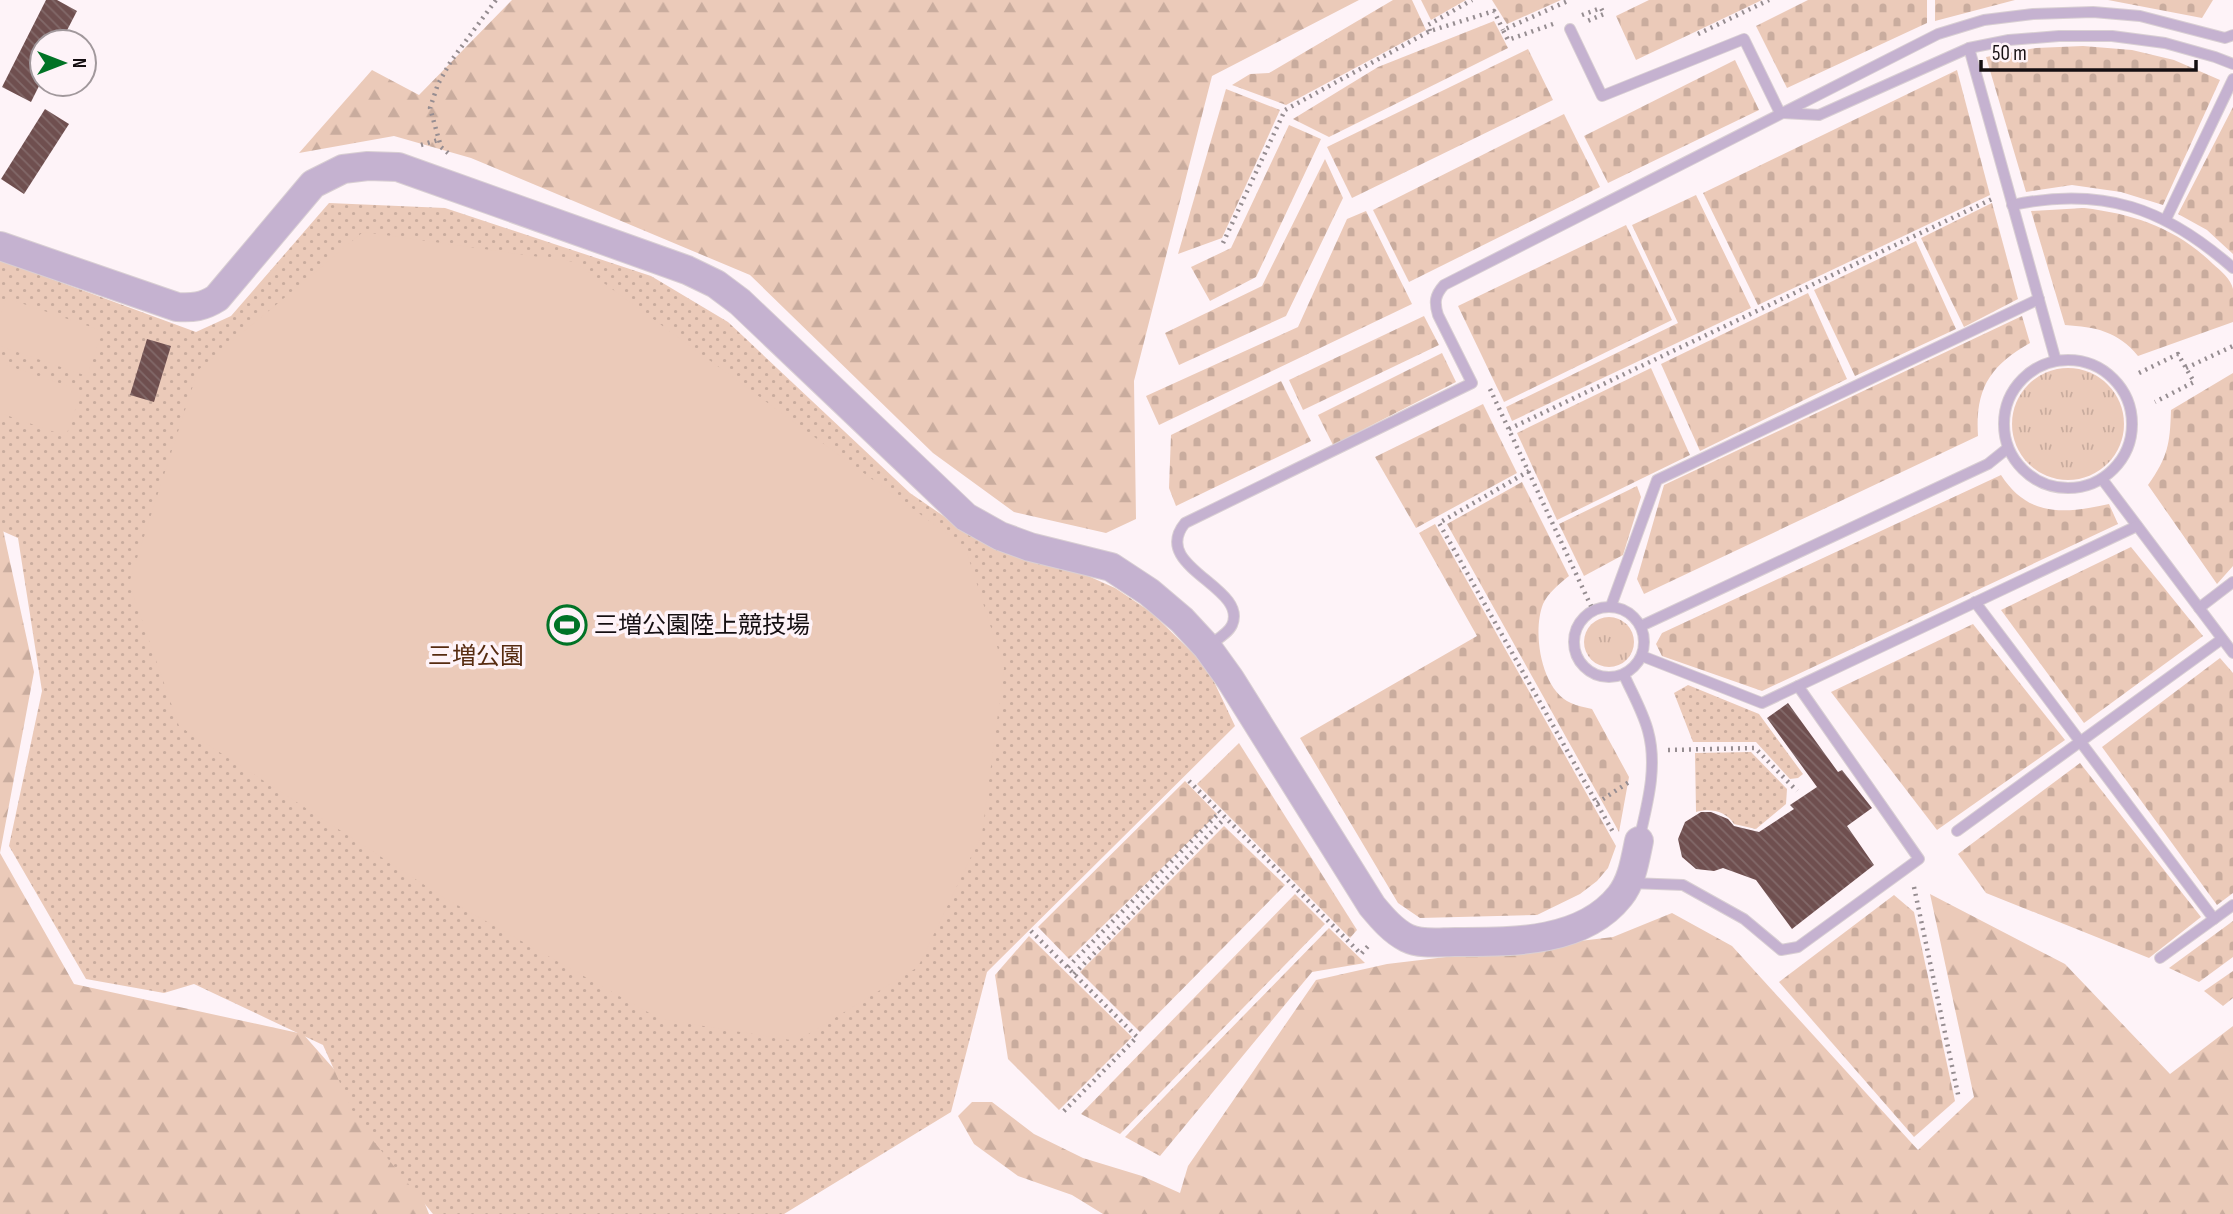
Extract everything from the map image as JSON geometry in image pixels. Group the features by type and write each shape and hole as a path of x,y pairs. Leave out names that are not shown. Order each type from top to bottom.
{"street":[{"path":"0,246 177,307 191,308 206,305 217,298 313,184 343,169 398,167 687,270 716,284 740,302 966,517 1000,536 1030,547 1111,567 1149,592 1182,620 1207,647 1230,679 1372,906 1395,930 1409,939 1425,942 1501,942 1562,933 1605,911 1619,897 1634,864"}],"lane":[{"path":"1207,647 1232,625 1234,615 1230,604 1183,558 1177,547 1177,532 1185,523 1472,383 1435,304 1437,292 1444,285 1938,34 1984,20 2033,14 2093,12 2140,16 2225,38 2233,35"},
{"path":"1570,29 1602,96 1744,40 1780,113"},
{"path":"1780,113 1819,115 1969,48 2009,40 2112,36 2165,43 2233,64"},
{"path":"1969,48 2056,361"},
{"path":"2166,219 2233,79"},
{"path":"2012,205 2043,199 2085,198 2126,205 2166,219 2202,241 2233,268"},
{"path":"1611,606 1657,480 2039,299"},
{"path":"2056,361 2088,363 2115,380 2127,401 2132,425 2124,456 2115,469 2088,486 2071,489 2048,485 2027,474 2015,462 2008,448 2004,429 2005,411 2011,393 2023,378 2038,367 2056,361"},
{"path":"1641,625 1987,464 2008,448"},
{"path":"2102,479 2233,653"},
{"path":"1642,656 1762,703 2137,526"},
{"path":"2199,608 2233,582"},
{"path":"1975,603 2214,919"},
{"path":"1611,606 1629,612 1641,625 1645,640 1642,656 1635,667 1624,675 1606,678 1597,675 1589,671 1577,657 1574,640 1580,622 1593,610 1611,606"},
{"path":"1957,831 2222,639"},
{"path":"1624,675 1648,730 1651,750 1650,789 1634,864 1683,885 1744,919 1781,950 1797,947 1919,859 1797,686"},
{"path":"2160,958 2233,905"}],"path":[{"path":"452,157 441,147 430,108 438,84 451,61 496,0"},
{"path":"1430,31 1427,25 1472,0"},
{"path":"1223,243 1285,110 1430,31 1494,11 1503,30"},
{"path":"1509,429 2008,191"},
{"path":"2186,368 2233,346"},
{"path":"2139,373 2178,354 2194,382 2155,402"},
{"path":"1472,383 1484,377 1593,610"},
{"path":"1529,471 1439,523 1634,864"},
{"path":"1597,803 1636,777 1634,752 1651,750 1755,748 1797,791"},
{"path":"1189,781 1361,954 1373,940"},
{"path":"1068,967 1219,813"},
{"path":"1074,974 1225,818"},
{"path":"1910,865 1959,1099"},
{"path":"1031,931 1137,1037 1063,1112"}],"green space":[{"path":"512,0 1359,0 1212,76 1134,381 1136,519 1106,533 1014,512 933,453 750,275 471,158 394,136 299,153 372,70 419,95"},
{"path":"1393,0 1412,0 1426,30 1286,105 1232,85 1250,74 1269,73"},
{"path":"1421,0 1466,0 1431,20"},
{"path":"1492,0 1561,0 1507,24"},
{"path":"1649,0 1762,0 1636,60 1616,16"},
{"path":"1808,0 1927,0 1927,23 1787,88 1756,26"},
{"path":"1935,0 2015,0 1935,21"},
{"path":"2108,0 2213,0 2202,18"},
{"path":"1494,21 1508,48 1329,137 1293,119 1378,67"},
{"path":"2083,46 2132,50 2174,60 2220,80 2163,205 2121,192 2072,185 2026,192 1986,57 2036,48"},
{"path":"1528,49 1553,100 1352,198 1327,147"},
{"path":"1735,60 1759,110 1608,183 1584,136"},
{"path":"1957,70 1990,195 1758,305 1703,193"},
{"path":"1226,89 1280,110 1222,238 1178,254"},
{"path":"2233,107 2233,254 2207,230 2178,214"},
{"path":"1564,114 1600,187 1409,282 1373,210"},
{"path":"1289,125 1321,139 1256,277 1210,301 1191,267 1231,248"},
{"path":"1325,159 1343,198 1286,316 1179,365 1165,333 1262,286"},
{"path":"1696,195 1751,308 1512,421 1506,407 1678,323 1632,225"},
{"name":"三増公園","path":"329,203 445,208 651,276 728,322 910,493 977,539 1077,571 1115,588 1151,612 1207,667 1235,726 987,972 951,1112 784,1214 433,1214 357,1121 323,1045 194,984 164,993 86,979 9,846 42,691 18,538 0,530 0,260 196,332 231,316"},
{"path":"1992,203 2018,299 1964,327 1921,238"},
{"path":"2084,208 2120,214 2153,225 2199,252 2228,278 2232,285 2233,322 2138,356 2122,341 2105,332 2065,325 2031,211"},
{"path":"1366,211 1412,304 1159,425 1146,396 1298,327 1347,219"},
{"path":"1626,225 1672,320 1504,402 1458,306"},
{"name":"三増公園陸上競技場","path":"363,232 575,262 965,547 1004,668 982,834 918,967 797,1041 660,1019 443,897 179,726 129,583 198,370"},
{"path":"1916,241 1956,329 1855,376 1814,290"},
{"path":"1808,293 1847,379 1700,451 1661,364"},
{"path":"6,298 103,331 87,376 0,346 0,316"},
{"path":"1424,316 1439,345 1303,410 1289,380"},
{"path":"2022,316 2030,343 2004,361 1988,381 1979,405 1978,436 1644,594 1637,579 1664,485"},
{"path":"1442,353 1456,382 1333,445 1318,415"},
{"path":"0,363 82,391 66,436 0,413"},
{"path":"1651,368 1690,455 1557,520 1517,433"},
{"path":"2068,368 2090,372 2108,384 2120,402 2124,424 2120,446 2108,464 2090,476 2068,480 2046,476 2028,464 2016,446 2012,424 2016,402 2028,384 2046,372"},
{"path":"2233,373 2233,566 2217,584 2148,485 2167,450 2171,410"},
{"path":"1281,381 1311,441 1176,506 1169,488 1171,435"},
{"path":"1483,404 1517,473 1416,528 1375,457"},
{"path":"2001,475 2023,499 2048,509 2077,510 2109,504 2118,524 1762,691 1662,656 1656,644 1662,633"},
{"path":"1522,482 1569,576 1551,592 1543,604 1539,629 1542,659 1552,686 1561,696 1573,704 1592,709 1629,777 1619,832 1447,524"},
{"path":"1637,486 1641,497 1623,555 1584,576 1559,524"},
{"path":"0,516 34,672 0,853"},
{"path":"1435,524 1616,846 1608,868 1597,881 1580,894 1537,915 1420,918 1398,903 1300,738 1477,636 1419,533"},
{"path":"2131,547 2203,636 2084,723 2001,610"},
{"path":"1609,617 1627,624 1634,642 1627,660 1609,667 1591,660 1584,642 1591,624"},
{"path":"1973,624 2065,740 1937,830 1831,692"},
{"path":"2220,658 2233,673 2233,893 2217,905 2102,747"},
{"path":"1688,685 1759,714 1803,774 1790,779 1756,742 1693,742 1674,693"},
{"path":"1239,743 1357,930 1350,938 1197,784"},
{"path":"1751,752 1787,789 1786,804 1756,829 1734,824 1727,816 1717,812 1696,812 1695,753"},
{"path":"2080,763 2201,917 2149,958 1986,893 1958,854"},
{"path":"1185,781 1217,814 1069,959 1038,927"},
{"path":"1224,826 1285,885 1140,1032 1080,972"},
{"path":"0,853 74,984 303,1034 402,1146 429,1214 0,1214"},
{"path":"1295,894 1325,924 1120,1134 1081,1114"},
{"path":"1930,894 2065,964 2170,1074 2233,1026 2233,1214 1103,1214 1072,1195 1018,1176 974,1144 958,1116 972,1102 992,1102 1034,1134 1083,1158 1142,1176 1180,1193 1188,1166 1316,980 1387,964 1613,937 1672,913 1732,946 1918,1150 1974,1097"},
{"path":"1894,895 1914,912 1955,1101 1914,1137 1779,982"},
{"path":"2233,921 2233,957 2199,982 2169,968"},
{"path":"1329,928 1365,963 1312,972 1160,1156 1125,1137"},
{"path":"1029,936 1132,1037 1059,1110 1008,1059 995,975"},
{"path":"2233,971 2233,998 2223,1006 2204,991"}],"building":[{"path":"46,0 57,0 77,11 68,28 32,28"},
{"path":"28,36 28,98 33,98 31,102 2,87"},
{"path":"45,109 69,124 24,194 1,179"},
{"path":"147,339 171,346 154,402 130,395"},
{"path":"1788,703 1838,772 1842,770 1872,808 1847,826 1874,865 1792,929 1756,880 1723,868 1714,871 1696,869 1682,857 1678,839 1685,822 1701,812 1711,812 1728,819 1734,826 1759,832 1794,809 1790,805 1817,787 1767,718"}],"place":[{"name":"三増公園陸上競技場","path":"567,625"}]}
